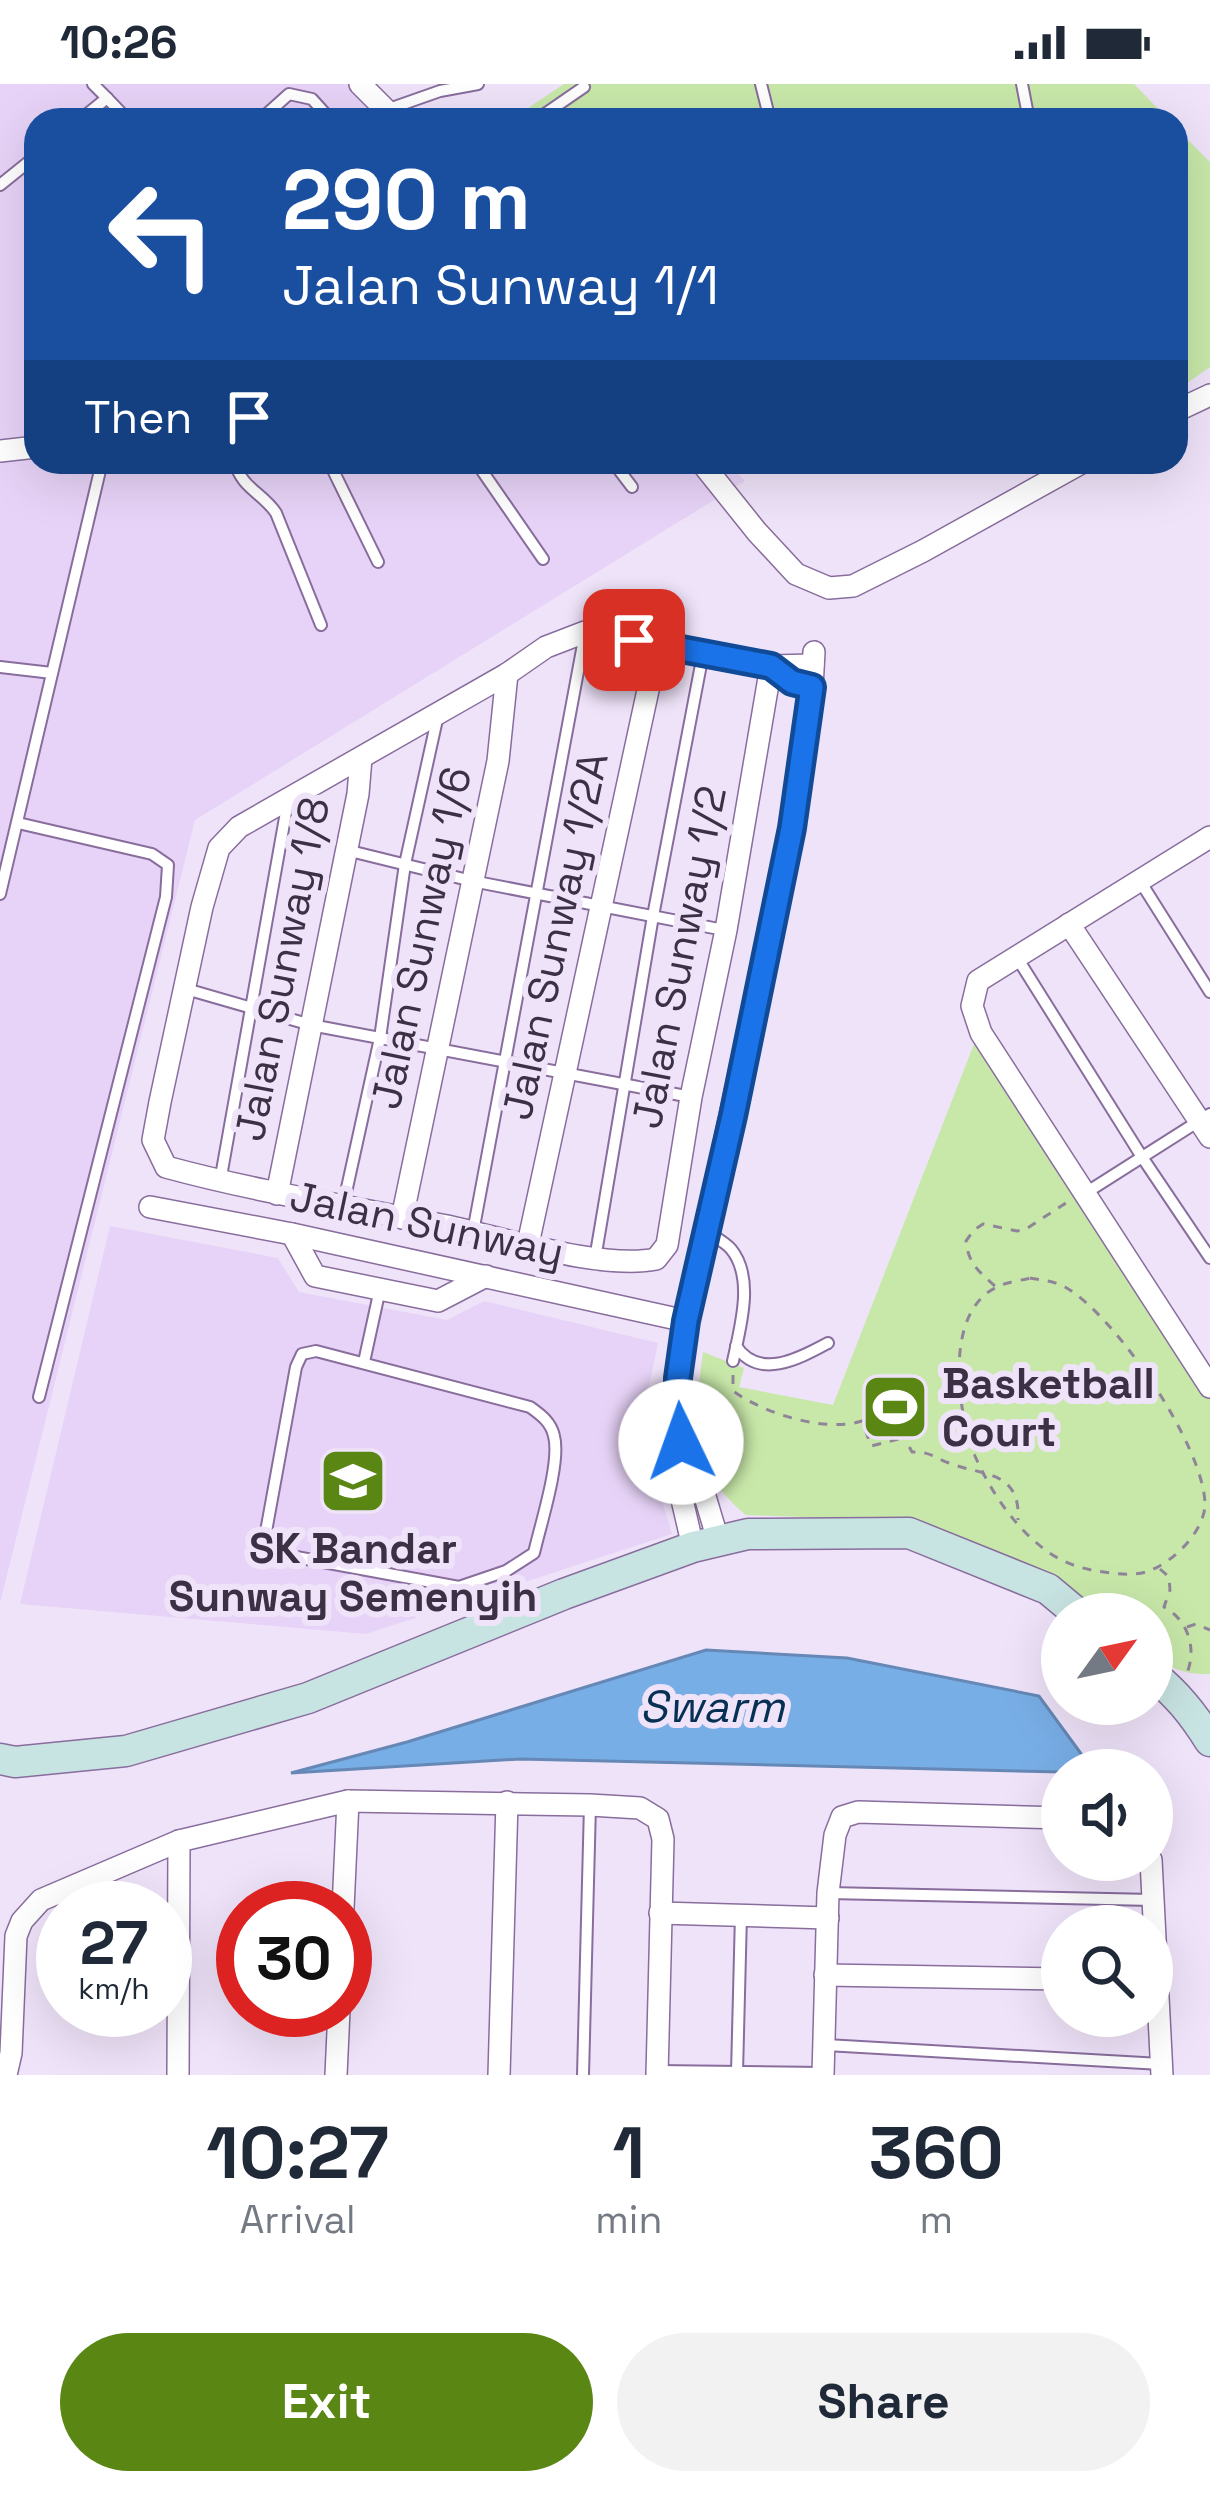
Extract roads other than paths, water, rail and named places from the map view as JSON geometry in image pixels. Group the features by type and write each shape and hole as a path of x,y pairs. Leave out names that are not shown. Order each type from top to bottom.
{"street":[{"path":"360,84 384,108"},
{"path":"711,474 796,574 830,587 853,586 1062,474"},
{"path":"595,1258 166,1167 153,1140 219,848 239,827 546,647 585,632 771,666 813,668 792,828 686,1321 678,1378 681,1442 674,1465 705,1544"},
{"name":"Jalan Sunway 1/2A","path":"528,1244 658,644"},
{"name":"Jalan Sunway 1/2","path":"595,1258 639,1263 656,1259 667,1245 771,666"},
{"name":"Jalan Sunway 1/6","path":"402,1218 498,761 507,674"},
{"name":"Jalan Sunway 1/8","path":"277,1194 358,794 361,758"},
{"path":"1207,845 978,981 972,1006 981,1033 1078,1197 1203,1361 1210,1387"},
{"path":"1070,924 1206,1124"},
{"name":"Jalan Sunway","path":"150,1207 686,1321"},
{"path":"292,1234 315,1276 438,1301 486,1276"},
{"path":"0,1759 15,1762 126,1751 308,1698 564,1594 705,1544 748,1534 909,1533 1053,1593"},
{"path":"344,1881 348,1801"},
{"path":"5,2075 11,2053 16,1936 22,1921 41,1900 179,1840 348,1801 590,1805 640,1808 658,1819 663,1839 656,2073"},
{"path":"499,2075 507,1802"},
{"path":"823,2074 828,1893 835,1835 842,1817 858,1812 1041,1817"},
{"path":"178,2075 179,1840"},
{"path":"1153,1881 1154,1905"},
{"path":"660,1912 827,1918"},
{"path":"825,1975 1041,1979"},
{"path":"336,2075 338,2037"},
{"path":"1159,2037 1161,2070"}],"lane":[{"path":"93,84 117,108"},
{"path":"405,108 440,91 478,84"},
{"path":"568,84 587,85"},
{"path":"553,108 587,85"},
{"path":"273,108 289,94 312,99 320,108"},
{"path":"95,108 107,98"},
{"path":"0,184 24,165"},
{"path":"0,894 99,474"},
{"path":"237,474 276,513 321,625"},
{"path":"335,474 378,562"},
{"path":"484,474 543,559"},
{"path":"622,474 632,487"},
{"path":"473,1232 585,632"},
{"path":"595,1258 704,652"},
{"path":"0,667 52,673"},
{"path":"344,1206 380,1038 405,864 439,712"},
{"path":"220,1182 288,800"},
{"path":"18,823 152,854 168,865 166,897 39,1397"},
{"path":"346,850 726,930"},
{"path":"1140,881 1210,992"},
{"path":"1016,956 1210,1258"},
{"path":"186,989 311,1025 691,1097"},
{"path":"1078,1197 1206,1124"},
{"path":"707,1232 728,1246 744,1280 733,1361"},
{"path":"364,1362 380,1288"},
{"path":"736,1346 753,1362 782,1364 828,1343"},
{"path":"316,1352 364,1362 530,1407 545,1418 554,1433 556,1454 534,1553 506,1571 459,1587 269,1552 265,1537 302,1354 316,1352"},
{"path":"583,2075 590,1805"},
{"path":"828,1893 1154,1900"},
{"path":"737,2073 741,1914"},
{"path":"826,2045 1161,2070"},
{"path":"656,2073 823,2074"}],"water":[{"name":"Swarm","path":"706,1650 847,1658 1039,1696 1041,1725 1060,1725 1078,1749 1041,1749 1041,1771 520,1759 291,1773"}],"place":[{"name":"Basketball Court","path":"895,1407"},
{"name":"SK Bandar Sunway Semenyih","path":"353,1481"}]}
